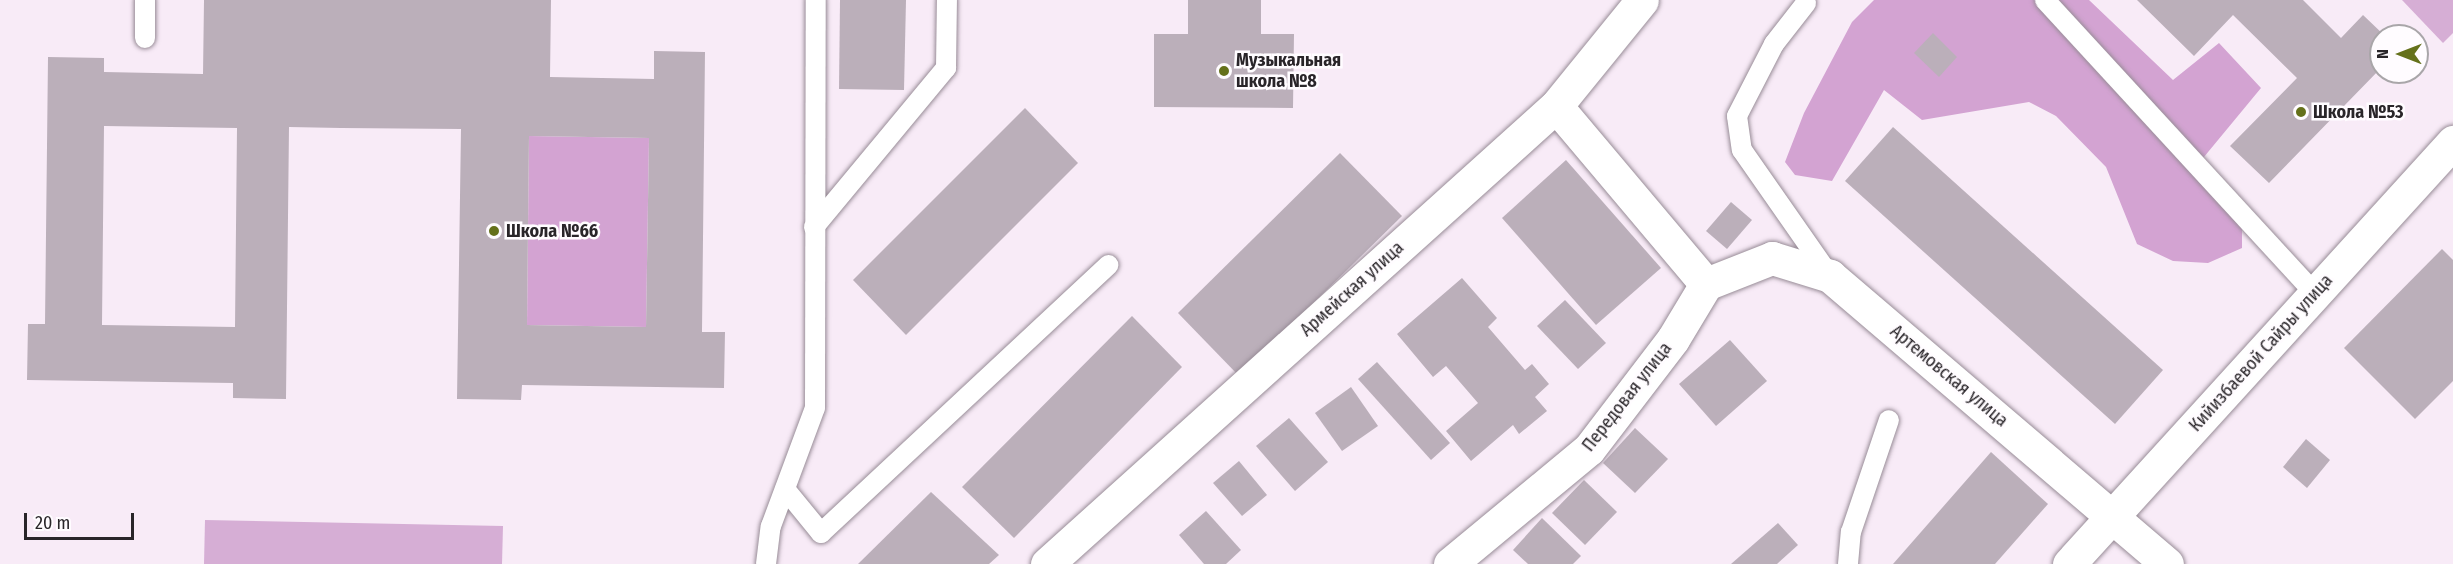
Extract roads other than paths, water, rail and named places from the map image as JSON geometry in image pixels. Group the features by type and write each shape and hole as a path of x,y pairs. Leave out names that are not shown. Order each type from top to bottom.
{"street":[{"name":"Армейская улица","path":"1047,564 1556,106 1642,0"},
{"path":"1556,106 1706,284"},
{"name":"Кийизбаевой Сайры улица","path":"2069,564 2453,142"},
{"name":"Артемовская улица","path":"1706,284 1772,258 1830,276 2115,515 2167,564"},
{"name":"Передовая улица","path":"1450,564 1589,449 1673,339 1706,284"}],"lane":[{"path":"145,0 145,38"},
{"path":"766,564 771,526 815,408 816,0"},
{"path":"814,227 946,68 947,0"},
{"path":"2045,0 2314,294"},
{"path":"1806,3 1774,44 1737,116 1742,150 1830,276"},
{"path":"785,489 821,533 1108,265"},
{"path":"1848,564 1851,532 1890,420"}],"place":[{"name":"Музыкальная школа №8","path":"1224,71"},
{"name":"Школа №53","path":"2301,112"},
{"name":"Школа №66","path":"494,231"}]}
